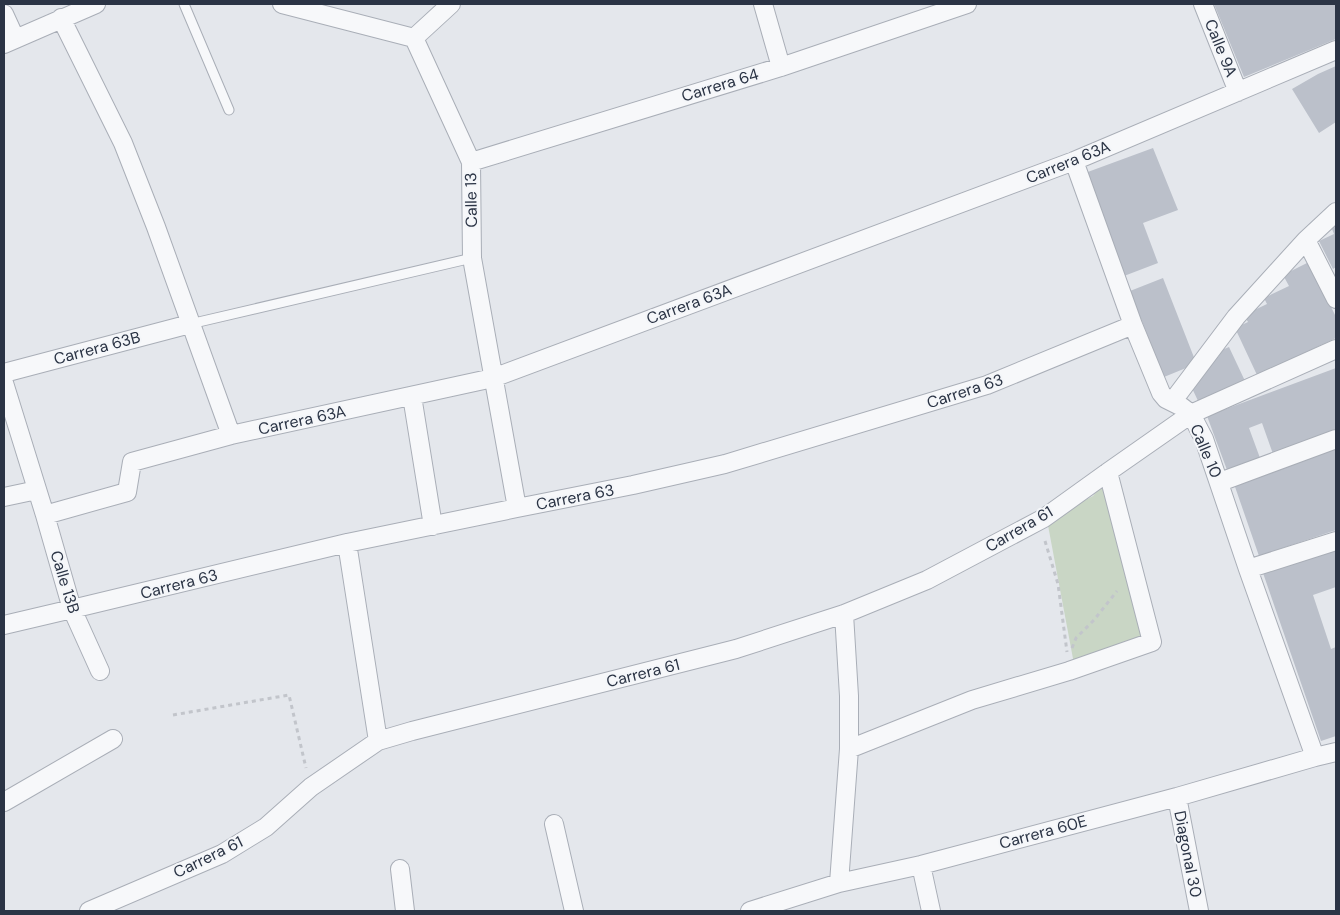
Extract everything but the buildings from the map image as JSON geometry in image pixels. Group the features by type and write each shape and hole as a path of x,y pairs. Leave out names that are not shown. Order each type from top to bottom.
{"street":[{"path":"4,14 9,41 96,4"},
{"path":"282,4 414,38 451,4"},
{"path":"763,4 781,67"},
{"name":"Carrera 64","path":"471,162 781,67 967,4"},
{"name":"Calle 9A","path":"1203,4 1238,92"},
{"path":"61,18 123,143 156,227 231,435"},
{"name":"Calle 13","path":"414,38 471,162 472,258 517,508"},
{"name":"Carrera 63A","path":"45,515 127,492 132,462 231,435 493,378 1074,161 1336,50"},
{"name":"Calle 10","path":"1074,161 1133,325 1160,393 1190,414 1204,439 1315,757"},
{"path":"1172,402 1236,317 1306,240 1336,212"},
{"path":"1306,240 1336,299"},
{"name":"Carrera 63B","path":"4,373 190,324"},
{"name":"Carrera 63","path":"4,625 347,543 633,485 725,464 987,385 1133,325"},
{"name":"Carrera 61","path":"89,911 222,854 266,827 311,787 378,741 422,728 736,649 844,614 927,580 1044,518 1190,414 1336,349"},
{"name":"Calle 13B","path":"4,383 72,610 100,671"},
{"path":"412,396 432,526"},
{"path":"1220,482 1336,439"},
{"path":"849,749 972,700 1069,671 1152,642 1108,472"},
{"path":"4,497 37,490"},
{"path":"1248,569 1336,541"},
{"path":"347,543 378,741"},
{"path":"839,883 849,749 849,696 844,614"},
{"path":"4,802 113,739"},
{"name":"Carrera 60E","path":"751,911 839,883 921,865 1336,752"},
{"name":"Diagonal 30","path":"1176,797 1199,911"},
{"path":"554,824 574,911"},
{"path":"921,865 931,911"},
{"path":"400,869 405,911"}],"lane":[{"path":"184,4 229,110"},
{"path":"190,324 472,258"}],"path":[{"path":"1044,518 1043,532 1058,584 1068,658 1076,638 1094,620 1118,589"},
{"path":"173,715 289,695 311,787"}],"green space":[{"path":"1107,479 1147,638 1074,664 1047,520 1093,496"}]}
